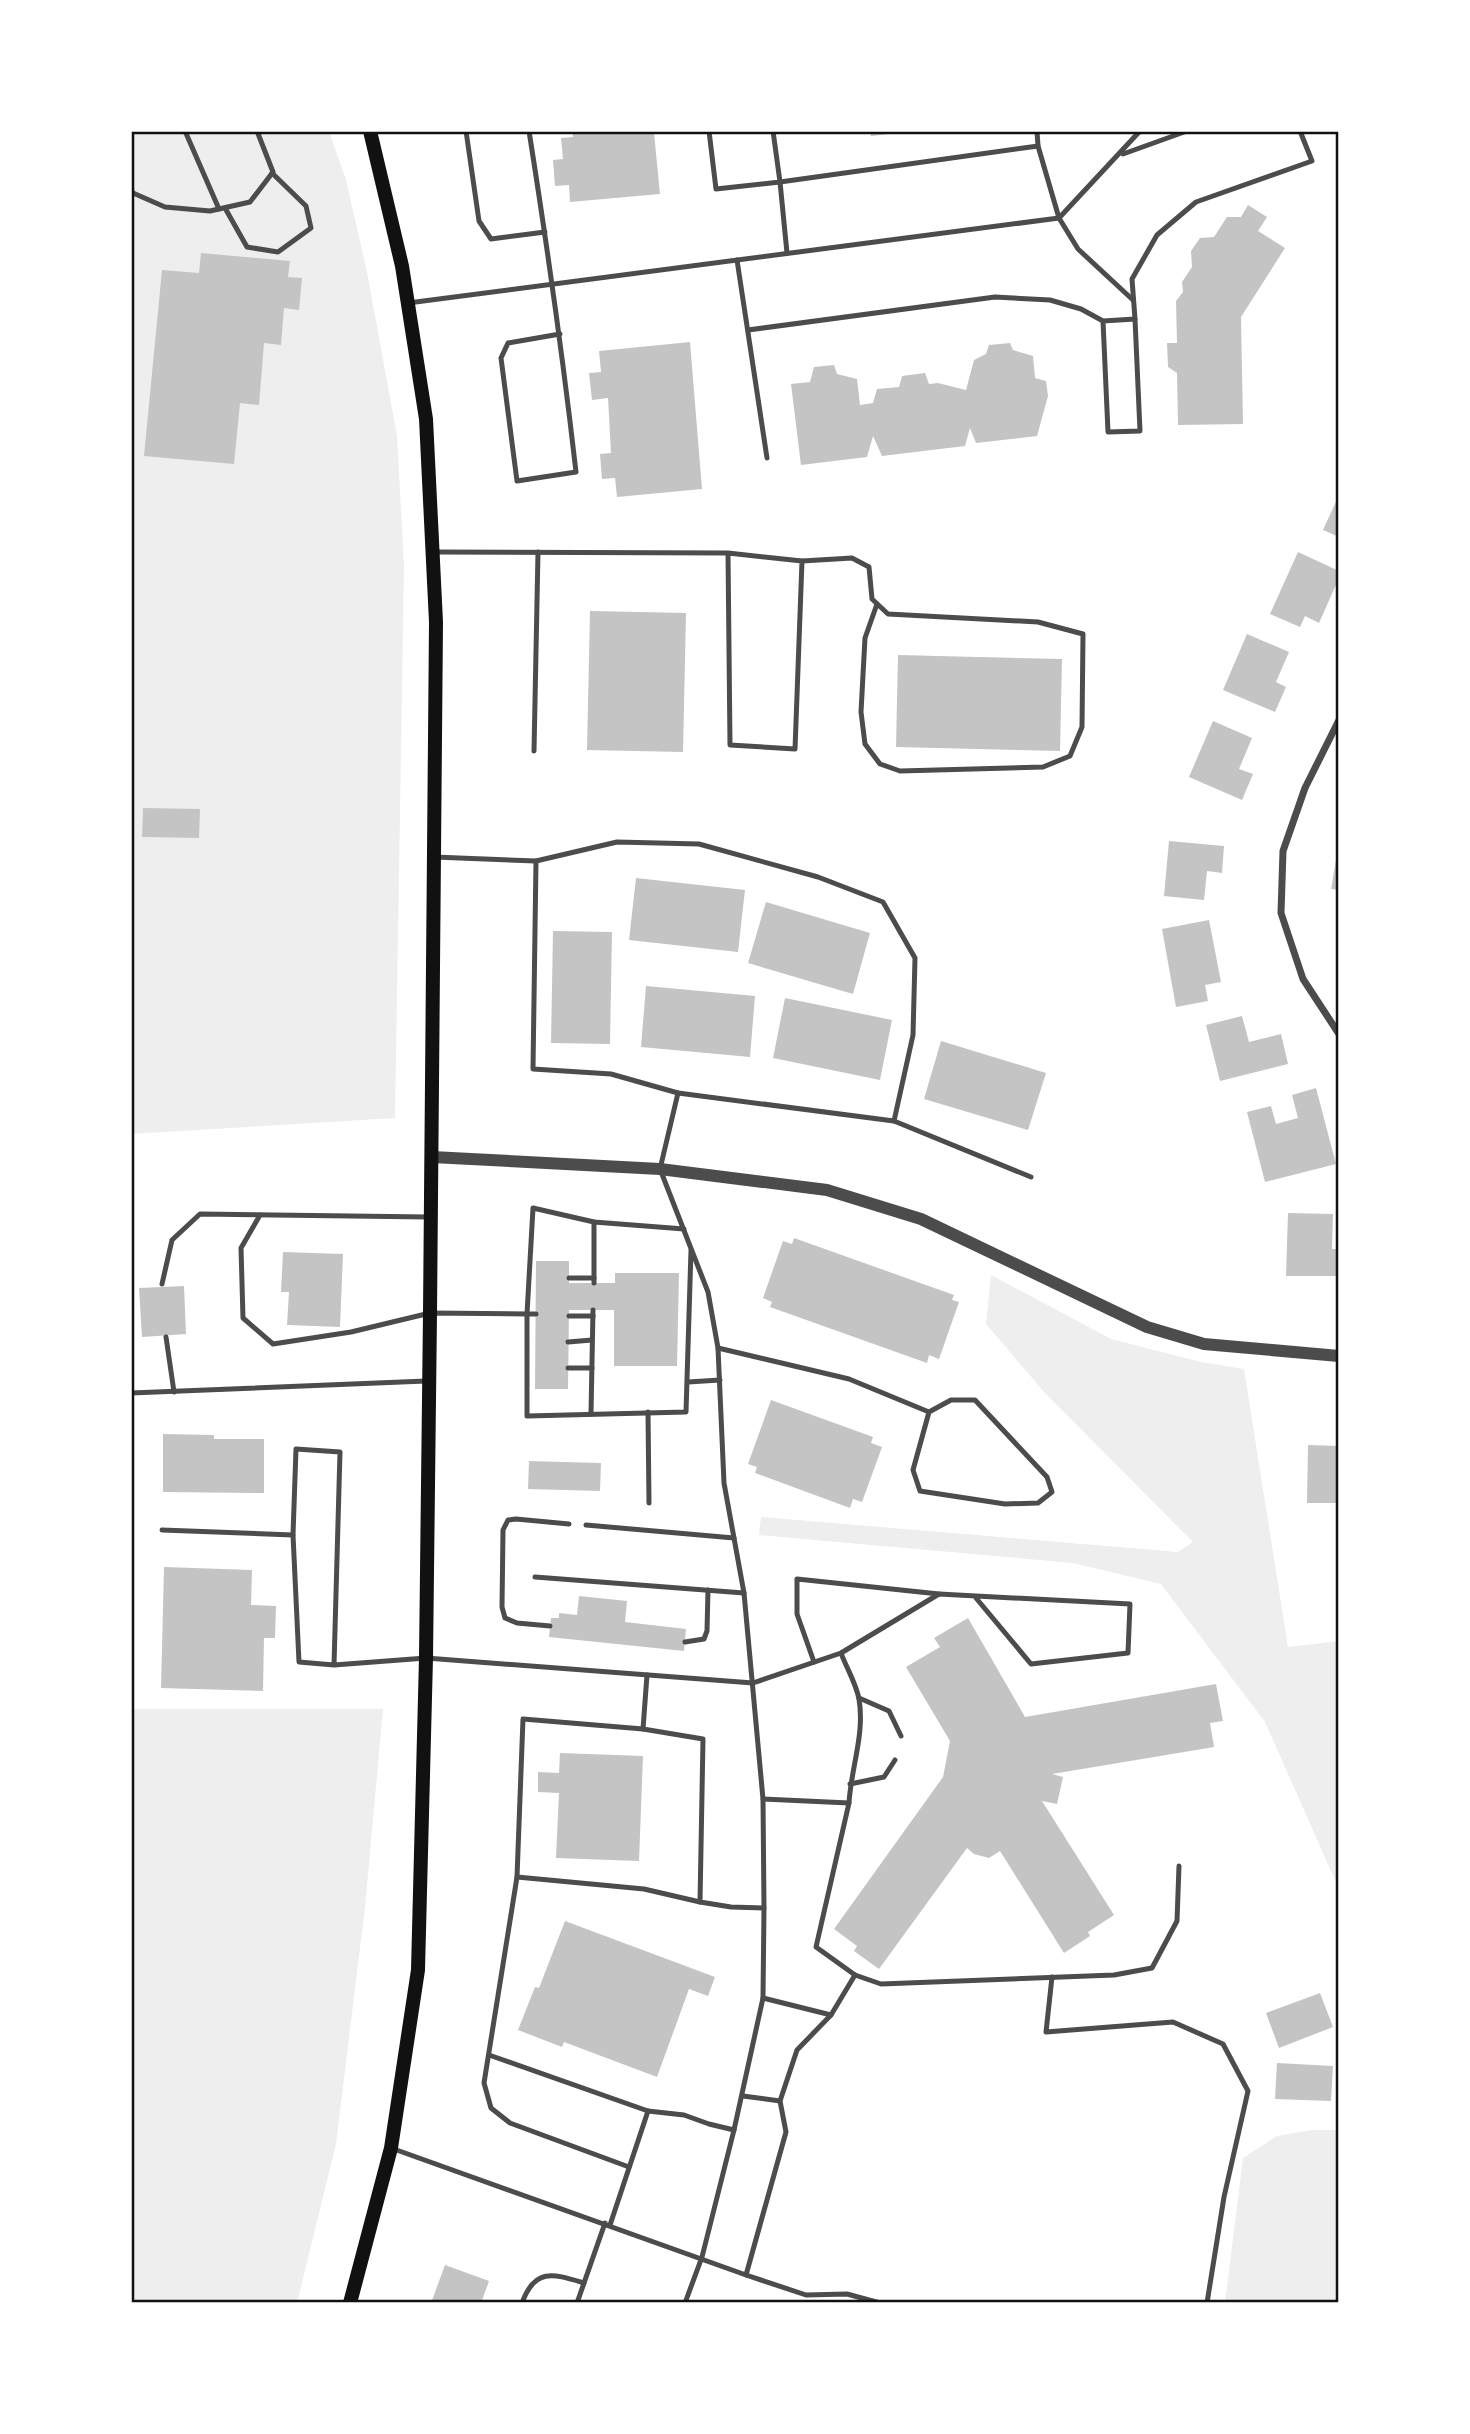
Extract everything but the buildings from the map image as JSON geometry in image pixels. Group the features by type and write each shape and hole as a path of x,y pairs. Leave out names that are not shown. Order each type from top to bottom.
{"main road":[{"path":"351,2303 391,2148 418,1970 426,1658 432,1157 436,622 426,419 402,266 370,131"}],"street":[{"path":"1339,720 1305,788 1283,851 1281,913 1303,979 1339,1034"},
{"path":"432,1157 660,1169 827,1190 921,1219 1147,1326 1204,1344 1339,1356"}],"lane":[{"path":"185,131 222,208 247,247 278,252 311,228 306,206 272,173 257,131"},
{"path":"467,131 479,221 491,239 545,232"},
{"path":"529,131 554,284 560,334 576,472 517,481 501,358 508,343 560,334"},
{"path":"709,131 716,189 1038,146"},
{"path":"773,131 787,253"},
{"path":"1037,131 1038,146 1059,218 1078,249 1133,300"},
{"path":"408,303 1059,218 1140,131"},
{"path":"1120,155 1187,131"},
{"path":"1103,321 1108,432 1140,431 1132,279 1157,235 1196,202 1312,161 1300,131"},
{"path":"131,189 134,193 165,207 209,211 250,202 272,173"},
{"path":"737,260 767,458"},
{"path":"748,330 995,297 1050,300 1081,309 1103,321 1135,319"},
{"path":"432,552 729,553 802,561 852,558 869,567 872,599 888,614 1038,622 1083,634 1082,727 1070,756 1043,767 900,771 880,764 865,744 861,712 865,638 877,604"},
{"path":"534,751 538,552"},
{"path":"729,553 730,745 795,749 802,561"},
{"path":"434,857 536,861 617,842 699,844 818,877 883,902 915,958 913,1035 894,1121"},
{"path":"536,861 533,1069 611,1074 678,1093 894,1121 1031,1177"},
{"path":"678,1093 660,1169 708,1292 718,1348 724,1483 744,1593 763,1799 764,1908 763,1998 743,2096 702,2257 685,2303"},
{"path":"684,1229 594,1222 533,1208 527,1314 527,1416 686,1412 691,1247"},
{"path":"162,1284 172,1240 200,1214 431,1217"},
{"path":"260,1215 241,1248 243,1318 273,1344 351,1332 430,1313 536,1314"},
{"path":"569,1278 594,1280 594,1222"},
{"path":"529,1280 536,1280"},
{"path":"569,1316 593,1313 591,1414"},
{"path":"166,1337 174,1392"},
{"path":"527,1339 536,1339"},
{"path":"568,1342 592,1340"},
{"path":"718,1348 849,1379 929,1412"},
{"path":"527,1367 535,1367"},
{"path":"568,1367 592,1368"},
{"path":"688,1381 720,1380"},
{"path":"131,1394 429,1381"},
{"path":"951,1400 975,1401 1047,1477 1052,1492 1038,1503 1005,1504 920,1491 914,1471 929,1412 951,1400"},
{"path":"648,1412 649,1503"},
{"path":"334,1665 340,1451 296,1449 293,1535 299,1662 334,1665 426,1658 753,1683 841,1653 939,1594"},
{"path":"551,1626 517,1623 505,1618 502,1607 503,1530 508,1520 516,1519 569,1524"},
{"path":"586,1525 734,1538"},
{"path":"162,1530 293,1535"},
{"path":"535,1577 744,1593"},
{"path":"814,1662 797,1614 797,1579 976,1598 1130,1604 1128,1653 1031,1664 976,1598"},
{"path":"685,1642 704,1639 707,1631 708,1590"},
{"path":"841,1653 859,1698 860,1737 850,1784 849,1803 816,1947 855,1975 881,1984 1114,1975 1152,1968 1177,1921 1179,1866"},
{"path":"643,1729 647,1675"},
{"path":"859,1698 889,1711 901,1736"},
{"path":"629,2167 510,2123 491,2108 484,2083 517,1877 523,1720 643,1729 703,1739 700,1902"},
{"path":"850,1784 884,1777 895,1760"},
{"path":"763,1799 849,1803"},
{"path":"517,1877 644,1889 730,1907 764,1908"},
{"path":"746,2275 786,2132 780,2101 797,2050 831,2015 855,1975"},
{"path":"1052,1977 1046,2032 1173,2022 1223,2044 1248,2091 1224,2197 1207,2303"},
{"path":"763,1998 831,2015"},
{"path":"489,2055 648,2111 684,2115 734,2130"},
{"path":"743,2096 780,2101"},
{"path":"578,2303 648,2111"},
{"path":"391,2148 806,2295 847,2294 880,2303"},
{"path":"522,2303 527,2290 538,2277 556,2274 584,2283"}],"shaded area":[{"path":"131,131 329,131 346,180 367,272 397,436 404,565 395,1118 131,1134"},
{"path":"991,1275 1111,1339 1201,1362 1244,1369 1288,1647 1339,1641 1339,1889 1265,1722 1161,1584 1073,1563 759,1535 761,1517 1178,1552 1193,1542 1045,1393 986,1324"},
{"path":"131,1709 383,1709 365,1907 336,2144 297,2303 131,2303"},
{"path":"1313,2130 1339,2130 1339,2303 1225,2303 1243,2158 1277,2136"}]}
